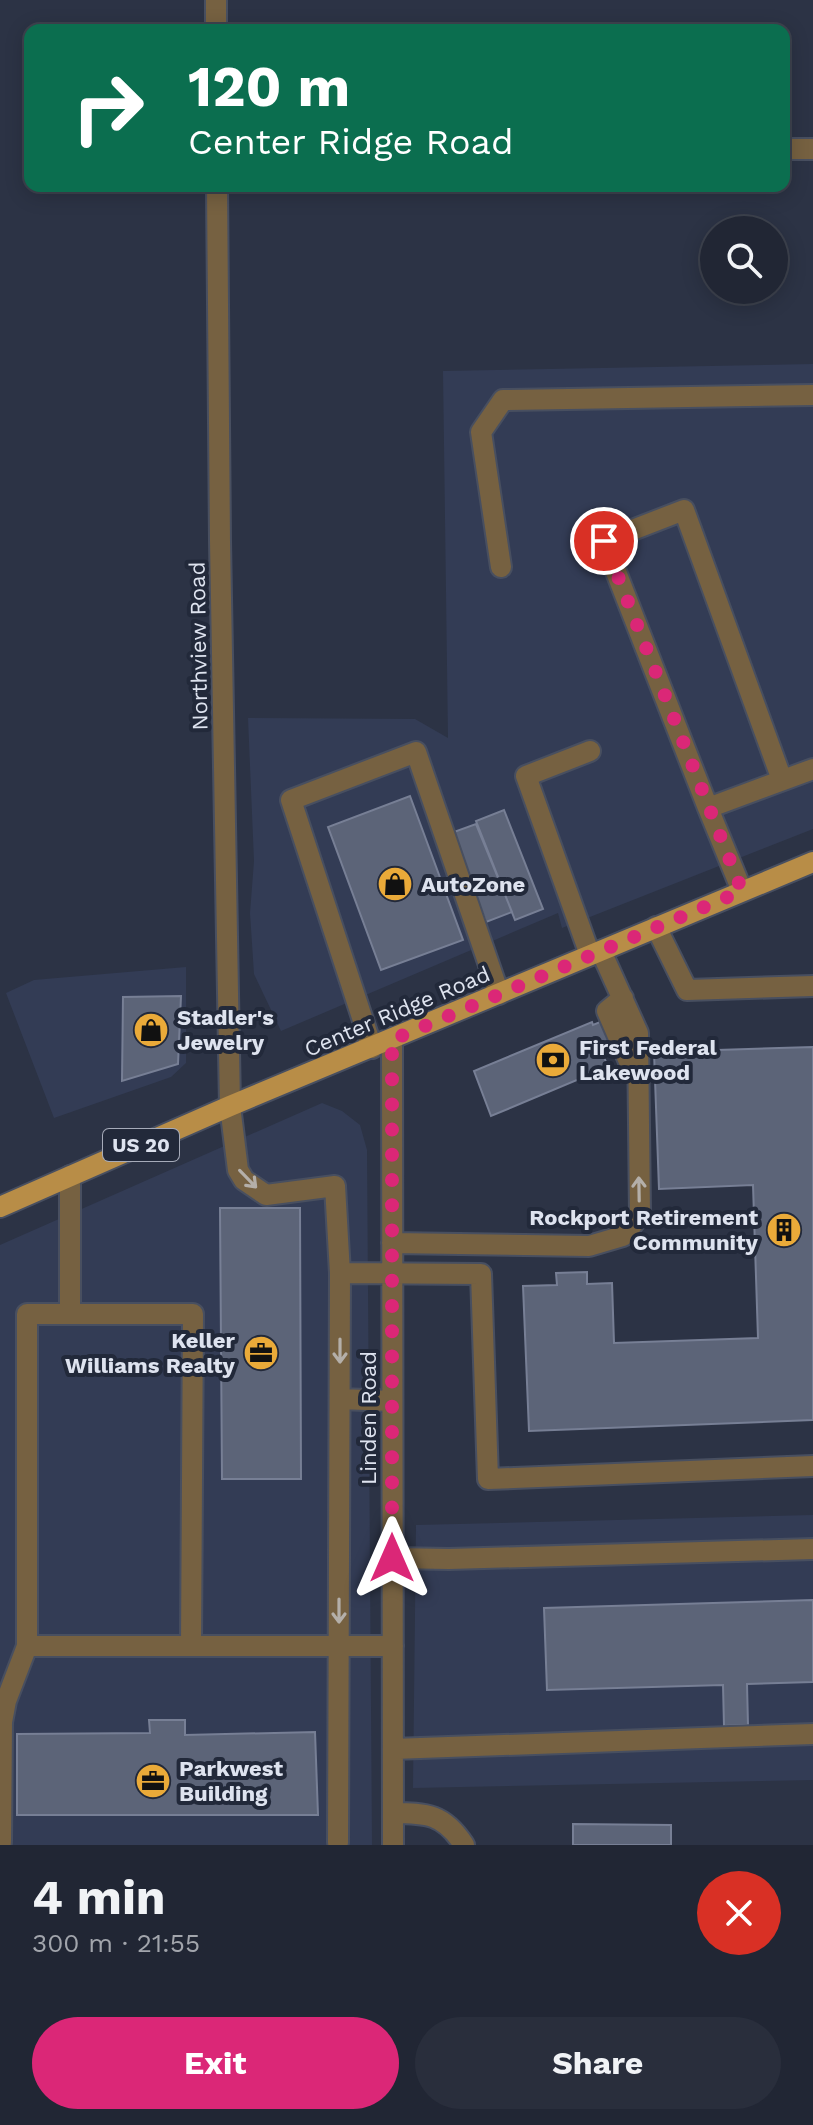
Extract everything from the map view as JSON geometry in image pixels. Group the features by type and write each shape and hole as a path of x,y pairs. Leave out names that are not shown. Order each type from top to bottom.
{"main road":[{"name":"Center Ridge Road","path":"0,1207 230,1106 813,862"}],"street":[{"path":"216,0 216,24"},
{"path":"790,149 813,149"},
{"name":"Northview Road","path":"217,192 230,1106 238,1170 244,1180 266,1195 335,1186 340,1273"},
{"path":"501,567 481,432 503,400 813,395"},
{"path":"742,891 604,541 684,510 782,780"},
{"path":"392,1243 589,1246 623,1236 640,1215 638,1033 623,998 596,953 526,776 590,751"},
{"path":"372,1048 291,800 416,752 499,994"},
{"path":"708,808 813,769"},
{"path":"656,927 687,990 813,986"},
{"name":"Linden Road","path":"392,1040 393,1845"},
{"path":"70,1176 70,1314"},
{"path":"338,1842 340,1273 481,1274 488,1479 813,1466"},
{"path":"1,1842 2,1722 6,1701 27,1646 27,1314 193,1314 191,1645"},
{"path":"340,1399 392,1401"},
{"path":"392,1558 813,1549"},
{"path":"27,1646 393,1646"},
{"path":"393,1749 813,1734"},
{"path":"393,1813 429,1813 456,1832 464,1845"}],"shaded area":[{"path":"813,364 813,829 562,928 558,913 281,1031 254,974 250,913 254,861 248,718 415,719 448,738 443,371"},
{"path":"186,967 186,1063 171,1077 54,1118 6,993 34,980"},
{"path":"322,1103 342,1111 360,1125 367,1150 372,1845 0,1845 0,1245"},
{"path":"813,1515 813,1780 413,1788 416,1525"}],"building":[{"name":"AutoZone","path":"410,796 463,940 381,970 328,827"},
{"path":"504,810 543,909 515,920 476,821"},
{"path":"476,824 512,912 486,922 451,833"},
{"name":"Stadler's Jewelry","path":"181,996 178,1064 122,1081 123,997"},
{"name":"First Federal Lakewood","path":"620,1014 631,1040 602,1052 608,1067 491,1116 474,1071 592,1022 593,1025"},
{"name":"Rockport Retirement Community","path":"813,1047 813,1420 529,1431 523,1286 557,1285 556,1273 587,1272 587,1284 612,1283 614,1343 758,1338 753,1185 659,1189 654,1052"},
{"path":"220,1208 300,1208 301,1479 222,1479"},
{"path":"813,1600 813,1682 747,1684 748,1725 724,1726 723,1685 547,1690 544,1608"},
{"path":"149,1720 185,1720 185,1735 315,1732 318,1815 17,1815 17,1734 150,1733"},
{"path":"573,1824 671,1825 671,1845 573,1845"}],"place":[{"name":"AutoZone","path":"395,884"},
{"name":"Stadler's Jewelry","path":"151,1030"},
{"name":"First Federal Lakewood","path":"553,1060"},
{"name":"Rockport Retirement Community","path":"784,1230"},
{"name":"Keller Williams Realty","path":"261,1353"},
{"name":"Parkwest Building","path":"153,1781"}],"route":[{"path":"392,1558 392,1040 742,891 604,541"}]}
